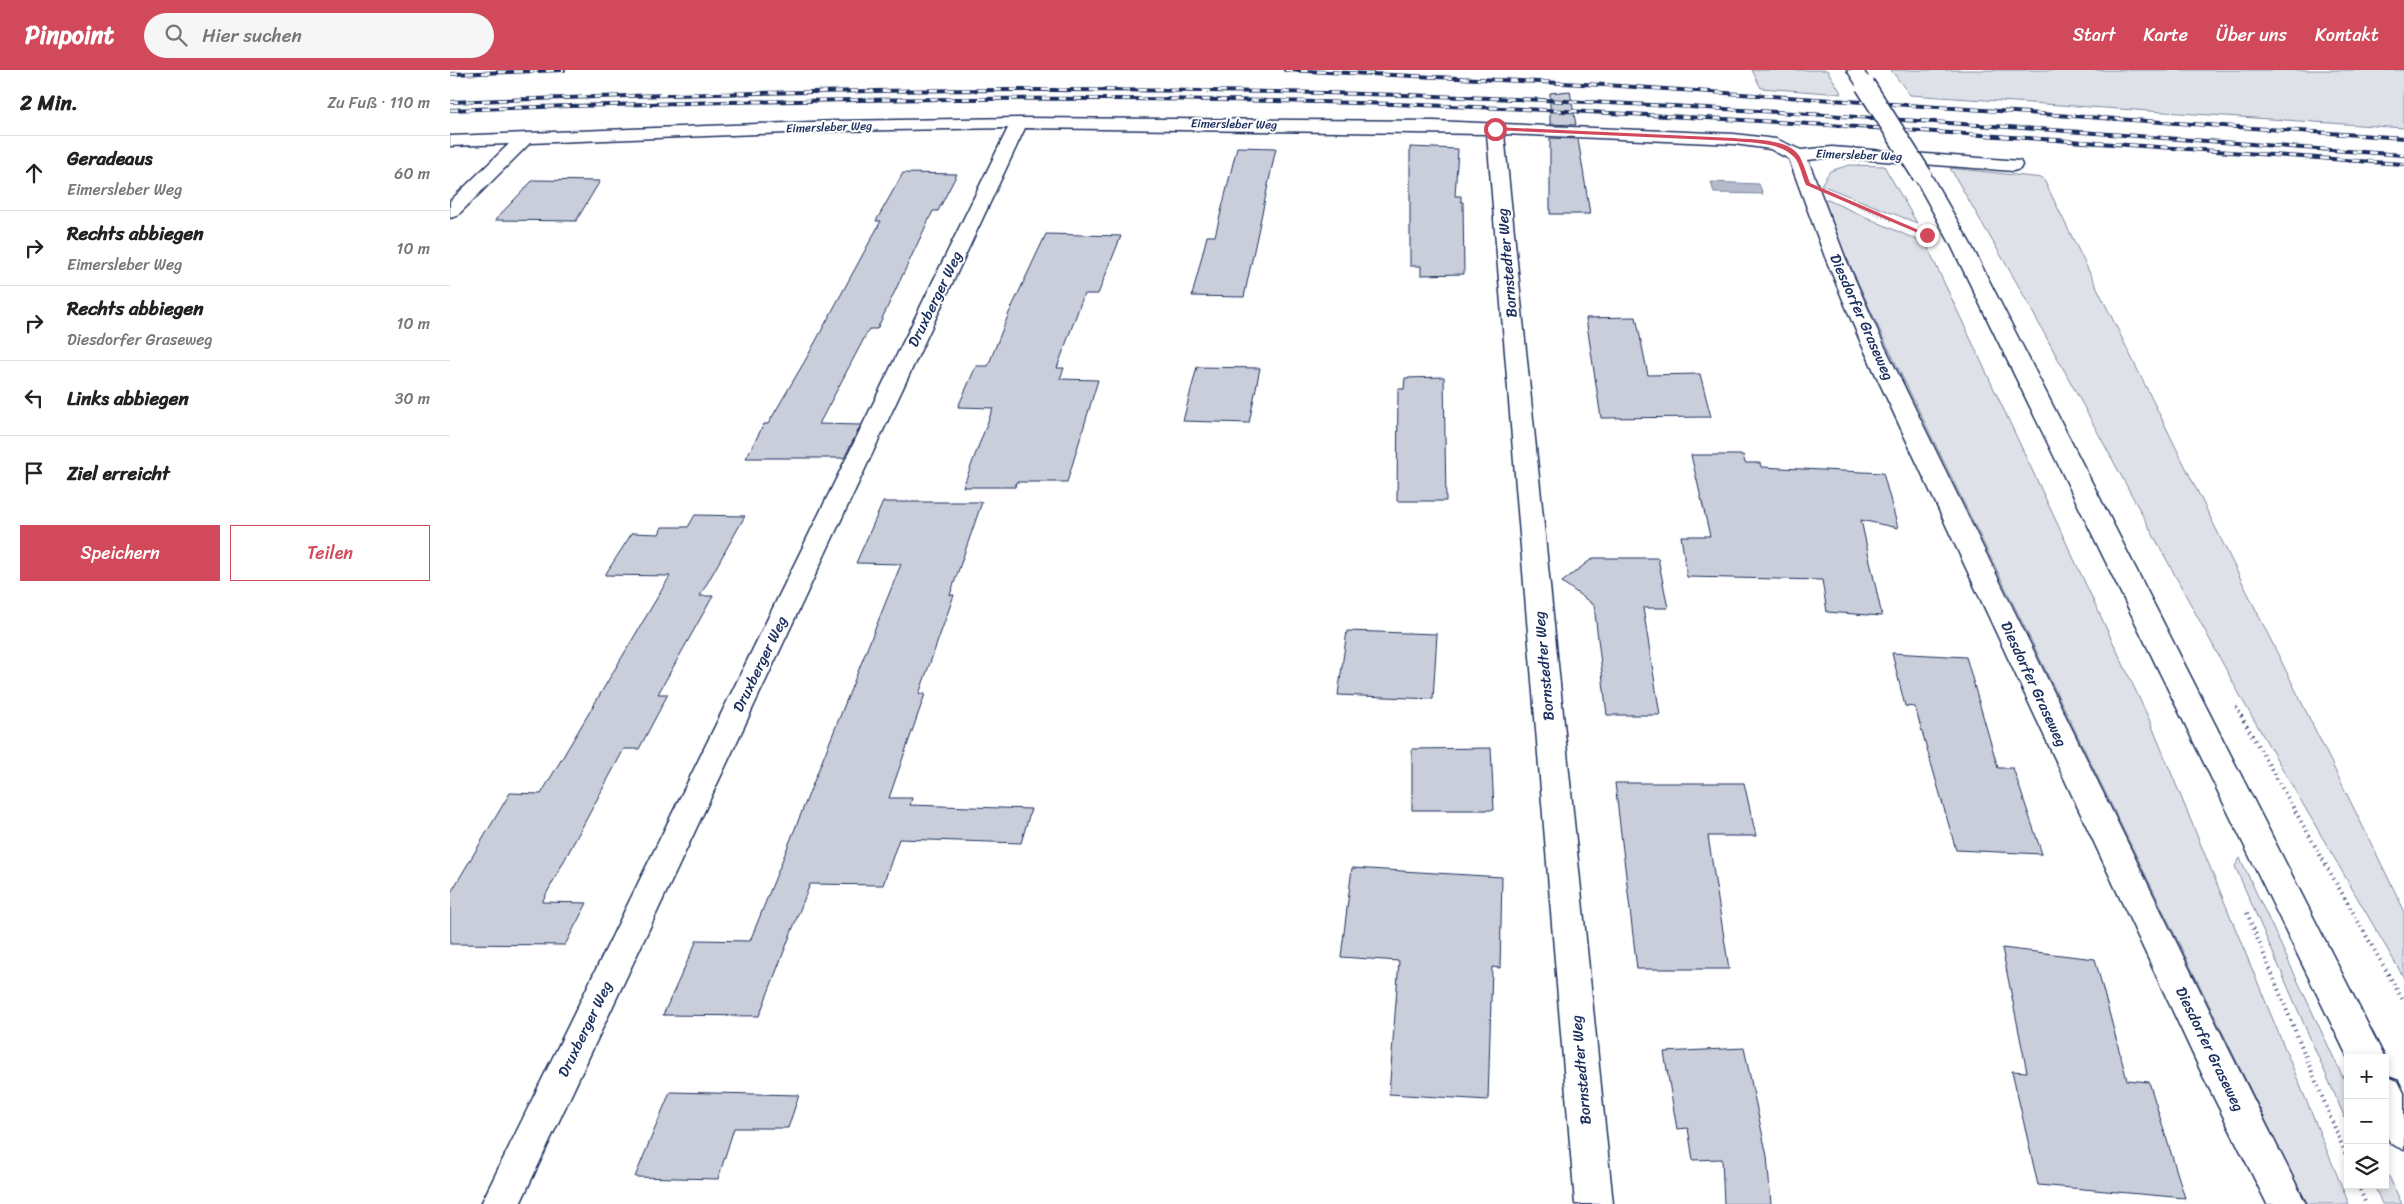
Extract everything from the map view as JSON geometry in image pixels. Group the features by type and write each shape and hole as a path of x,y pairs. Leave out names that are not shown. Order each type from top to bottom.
{"street":[{"path":"1855,70 1922,175 1964,252 2365,1054"},
{"name":"Eimersleber Weg","path":"450,140 820,126 1019,123 1374,125 1754,141 1780,146 1797,156 1832,152 2013,165"},
{"name":"Druxberger Weg","path":"500,1204 1019,123"},
{"name":"Bornstedter Weg","path":"1495,129 1594,1204"},
{"path":"450,212 525,138"},
{"name":"Diesdorfer Graseweg","path":"1797,156 1834,257 1872,343 2212,1054 2287,1204"},
{"path":"2388,1099 2404,1131"}],"path":[{"path":"1808,184 1918,231"},
{"path":"2247,911 2344,1150"},
{"path":"2360,1189 2366,1204"}],"shaded area":[{"path":"1752,70 1827,70 1842,94 1761,88"},
{"path":"1891,70 2404,70 2404,128 1910,95"},
{"path":"1849,165 1884,166 1917,223 1821,185 1830,171"},
{"path":"1950,168 2043,178 2404,910 2404,978 2243,701 2018,285"},
{"path":"1820,200 1828,200 1926,244 2149,719 2349,1204 2308,1204 2298,1187 1882,335"},
{"path":"2240,858 2344,1079 2344,1116 2235,866"},
{"path":"2389,1176 2402,1204 2382,1204 2376,1189 2389,1189"}],"water":[{"path":"1711,182 1759,184 1763,194 1714,193"}],"building":[{"path":"1570,91 1576,125 1550,124 1550,93"},
{"path":"1550,138 1578,139 1590,214 1550,214"},
{"path":"1237,147 1276,148 1244,297 1192,296 1207,236 1215,236"},
{"path":"1410,147 1458,149 1455,196 1461,196 1461,202 1463,202 1464,274 1421,275 1421,266 1410,266"},
{"path":"903,173 957,174 938,211 933,211 877,329 869,329 819,424 861,425 844,458 746,458 764,424 768,424 806,359 881,221 876,221"},
{"path":"533,180 600,181 576,221 495,220"},
{"path":"1046,234 1121,236 1098,294 1084,294 1057,368 1064,368 1060,379 1098,380 1067,482 1016,482 1015,487 963,487 993,408 958,407 976,366 988,366 1009,313"},
{"path":"1636,317 1648,375 1700,374 1711,417 1601,418 1586,318"},
{"path":"1197,367 1260,368 1249,423 1183,421"},
{"path":"1444,377 1446,501 1397,501 1398,389 1404,389 1405,378"},
{"path":"1691,455 1743,455 1745,463 1760,463 1761,467 1883,473 1898,528 1861,520 1882,616 1827,612 1822,580 1687,577 1681,536 1710,536"},
{"path":"883,502 982,502 950,595 954,595 919,694 925,694 889,798 912,798 910,805 1031,809 1021,843 899,839 883,885 810,884 759,1016 663,1015 697,940 750,941 901,564 856,563"},
{"path":"695,515 745,516 700,596 713,596 658,694 668,694 639,749 624,749 542,902 587,903 565,945 450,944 450,894 510,793 541,794 670,576 605,575 632,533 659,534 662,527 688,527"},
{"path":"1593,558 1658,558 1668,608 1643,608 1660,715 1607,715 1594,605 1562,582"},
{"path":"1347,631 1437,634 1433,699 1338,695"},
{"path":"1892,653 1966,657 1998,768 2013,768 2042,854 1956,850 1915,707 1905,706"},
{"path":"1491,748 1494,810 1412,810 1412,749"},
{"path":"1615,783 1744,783 1756,836 1708,836 1729,969 1637,969"},
{"path":"1352,868 1502,877 1500,968 1492,967 1488,1100 1389,1094 1399,961 1341,957"},
{"path":"2002,948 2095,959 2127,1080 2149,1082 2185,1198 2038,1185 2012,1071 2027,1072"},
{"path":"1744,1048 1767,1156 1771,1204 1724,1204 1722,1159 1693,1160 1688,1128 1677,1129 1664,1052"},
{"path":"670,1092 799,1095 788,1128 734,1128 718,1179 635,1177"}],"railway":[{"path":"450,74 564,70"},
{"path":"1285,70 1605,85 2404,138"},
{"path":"450,102 703,94 956,90 1336,93 1580,102 1816,114 2404,155"},
{"path":"450,110 922,99 1157,99 1393,104 1773,122 2404,164"}],"route":[{"path":"1495,129 1734,139 1773,144 1787,149 1797,156 1808,184 1927,235"}]}
